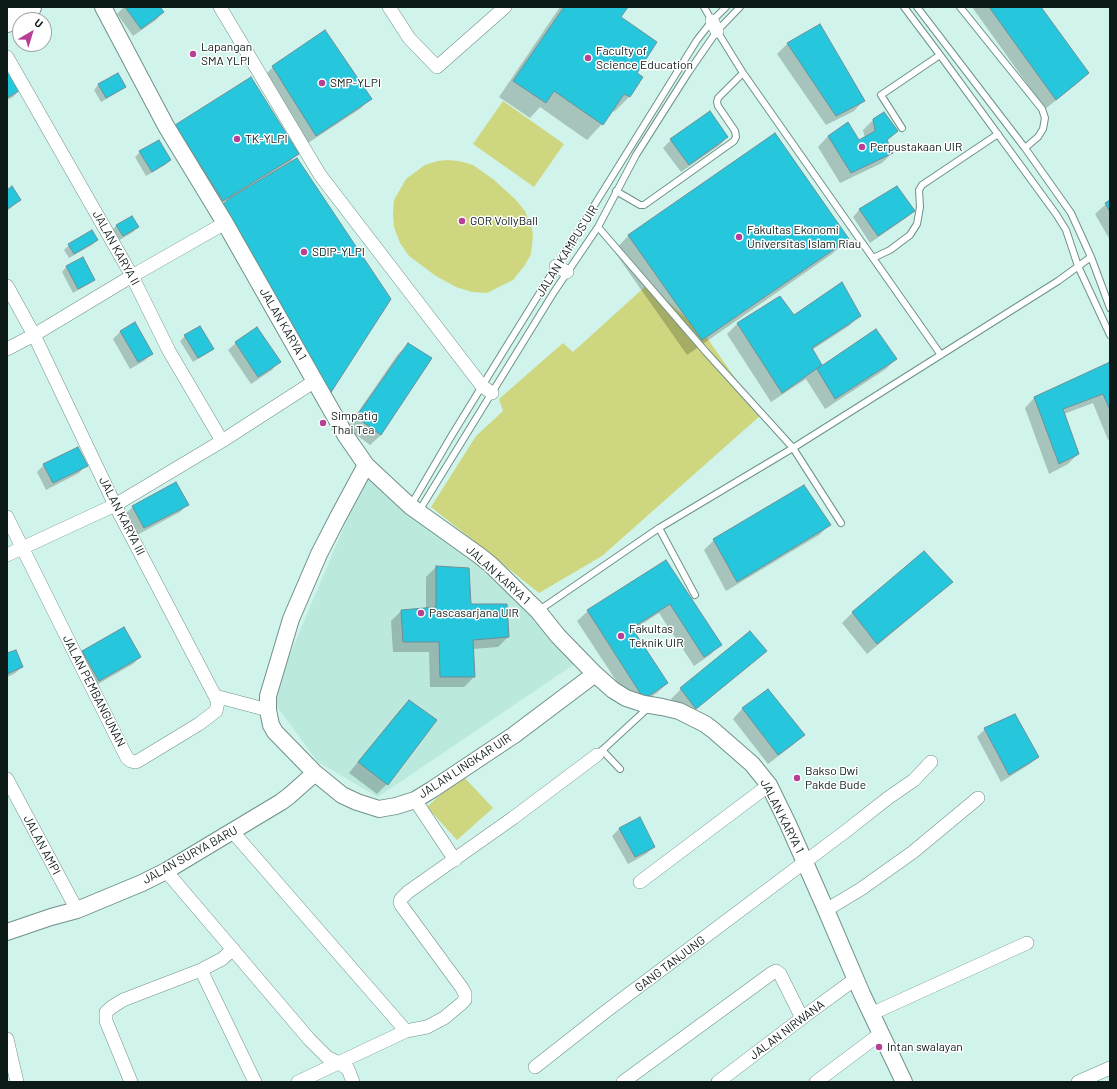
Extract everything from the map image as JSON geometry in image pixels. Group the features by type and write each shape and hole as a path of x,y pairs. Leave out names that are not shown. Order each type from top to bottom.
{"highway":[{"path":"7,21 30,7"}],"street":[{"name":"JALAN KARYA 1","path":"103,7 166,126 225,223 346,436 366,466 414,509 480,556 538,611 558,636 595,674 626,698 679,711 705,724 752,764 768,785 788,824 855,979 904,1082"},
{"path":"220,7 320,175 487,390"},
{"path":"389,7 408,38 437,66 505,7"},
{"name":"JALAN KARYA II","path":"7,57 132,276 169,351 222,441"},
{"path":"7,349 34,335 132,276 225,223"},
{"name":"JALAN KARYA III","path":"7,286 34,335 115,505 215,696"},
{"path":"7,555 115,505 222,441 315,380"},
{"name":"JALAN LINGKAR UIR","path":"366,466 319,554 291,619 268,696 270,725 315,773 342,794 356,802 379,809 396,806 415,800 514,735 595,674"},
{"name":"JALAN PEMBANGUNAN","path":"7,517 127,758 131,761 138,762 199,724 216,711 218,702 215,696"},
{"path":"215,696 268,710"},
{"path":"298,1082 406,1031 427,1027 444,1018 461,1004 464,1000 465,994 462,988 401,905 400,902 403,896 513,818 599,753"},
{"name":"GANG TANJUNG","path":"535,1067 605,1012 888,798 914,780 931,762"},
{"name":"JALAN SURYA BARU","path":"7,932 77,910 142,883 166,871 281,802 315,773"},
{"name":"JALAN AMPI","path":"7,779 77,910"},
{"path":"640,882 768,785"},
{"path":"826,910 861,889 913,852 978,798"},
{"path":"415,800 454,860"},
{"path":"232,831 406,1031"},
{"path":"166,871 234,949 309,1039 327,1057 339,1063 349,1071 354,1082"},
{"path":"872,1014 1027,943"},
{"path":"131,1082 106,1021 106,1012 123,1000 202,970 222,959 234,949"},
{"path":"202,970 255,1082"},
{"path":"623,1082 772,972 776,971 780,974 802,1018"},
{"name":"JALAN NIRWANA","path":"718,1082 855,979"},
{"path":"816,1082 880,1034"},
{"path":"7,1039 17,1082"},
{"path":"1078,1082 1110,1068"}],"lane":[{"path":"704,7 743,73 941,355"},
{"name":"JALAN KAMPUS UIR","path":"414,509 452,435 487,390 562,269 598,227 636,155 688,73 726,7"},
{"name":"JALAN KAMPUS UIR","path":"414,509 562,269 697,40 740,7"},
{"path":"904,7 1056,214 1066,230 1078,266 1110,335"},
{"path":"917,7 1025,148 1071,213 1091,257 1110,308"},
{"path":"960,7 1042,109 1045,118 1043,129 1038,137 1025,148"},
{"path":"902,128 881,95 940,54"},
{"path":"616,192 640,205 644,205 734,141 736,137 735,131 718,106 717,102 718,98 743,73"},
{"path":"873,258 890,250 910,235 917,224 920,208 919,190 922,185 998,134"},
{"path":"598,227 706,352 793,448 840,523"},
{"path":"538,611 659,528 793,448 941,355 1058,280 1091,257"},
{"path":"659,528 695,595"},
{"path":"620,769 599,753 651,705"}],"shaded area":[{"name":"Pascasarjana UIR","path":"366,475 491,565 579,661 378,797 318,762 271,699"}],"green space":[{"path":"503,101 564,144 534,187 473,144"},
{"name":"GOR VollyBall","path":"447,160 459,161 473,165 493,179 515,199 525,211 532,228 533,236 531,254 525,265 513,280 487,293 472,292 456,287 436,276 409,256 400,243 394,227 394,200 406,179 425,165"},
{"path":"648,284 705,335 761,415 602,556 539,593 431,507 476,436 503,411 499,399 563,343 573,352"},
{"path":"462,775 493,808 457,840 427,807"}],"building":[{"path":"125,7 160,7 164,12 141,29"},
{"name":"Faculty of Science Education","path":"564,7 628,7 621,17 657,42 637,73 643,77 630,97 624,94 603,125 554,91 546,103 513,81"},
{"path":"989,7 1041,7 1089,73 1056,100"},
{"path":"820,24 865,101 836,116 787,43"},
{"name":"SMP-YLPI","path":"325,30 372,99 316,136 272,66"},
{"path":"7,64 22,89 7,98"},
{"path":"118,73 126,87 106,98 98,84"},
{"name":"TK-YLPI","path":"251,77 299,154 223,201 175,125"},
{"path":"710,111 728,137 689,165 670,139"},
{"name":"Perpustakaan UIR","path":"884,112 898,131 887,140 893,153 851,173 828,136 848,122 859,140 875,131 873,119"},
{"name":"Fakultas Ekonomi Universitas Islam Riau","path":"775,133 849,239 702,340 628,235"},
{"path":"159,140 171,160 152,172 139,151"},
{"name":"SDIP-YLPI","path":"297,158 391,299 328,397 221,206 230,198"},
{"path":"12,186 21,200 7,209 7,190"},
{"path":"897,186 915,211 878,236 859,209"},
{"path":"1110,200 1110,212 1105,203"},
{"path":"132,216 139,227 123,236 116,225"},
{"path":"92,230 98,240 74,254 68,244"},
{"path":"83,257 95,280 78,289 66,266"},
{"path":"842,282 861,316 812,348 822,365 782,393 737,323 780,296 794,315"},
{"path":"135,322 153,354 138,362 120,331"},
{"path":"200,326 214,349 198,358 184,335"},
{"path":"257,327 281,362 258,377 235,342"},
{"path":"876,329 897,359 835,399 817,369"},
{"path":"408,343 432,358 381,435 356,417"},
{"path":"1110,362 1110,410 1103,394 1063,409 1079,454 1059,464 1034,397"},
{"path":"78,447 88,466 53,483 43,464"},
{"path":"176,482 189,505 144,528 132,506"},
{"path":"804,485 831,525 737,582 713,539"},
{"path":"924,551 953,582 877,644 852,612"},
{"name":"Fakultas Teknik UIR","path":"666,560 722,645 704,657 670,604 632,628 668,683 644,699 587,610"},
{"path":"436,566 469,568 471,604 507,604 509,637 473,640 475,677 440,677 439,642 403,642 401,610 436,607"},
{"path":"124,627 141,657 99,681 82,651"},
{"path":"750,631 767,651 696,709 680,688"},
{"path":"16,650 23,667 7,674 7,653"},
{"path":"768,689 805,735 778,755 742,708"},
{"path":"409,700 437,720 388,785 358,762"},
{"path":"1015,714 1039,757 1009,775 984,728"},
{"path":"640,817 655,847 635,857 619,828"}],"place":[{"name":"Lapangan SMA YLPI","path":"193,54"},
{"name":"Faculty of Science Education","path":"588,58"},
{"name":"SMP-YLPI","path":"322,83"},
{"name":"TK-YLPI","path":"237,139"},
{"name":"Perpustakaan UIR","path":"862,147"},
{"name":"GOR VollyBall","path":"462,221"},
{"name":"Fakultas Ekonomi Universitas Islam Riau","path":"739,237"},
{"name":"SDIP-YLPI","path":"304,252"},
{"name":"Simpatig Thai Tea","path":"323,423"},
{"name":"Pascasarjana UIR","path":"421,613"},
{"name":"Fakultas Teknik UIR","path":"621,636"},
{"name":"Bakso Dwi Pakde Bude","path":"797,778"},
{"name":"Intan swalayan","path":"879,1047"}]}
